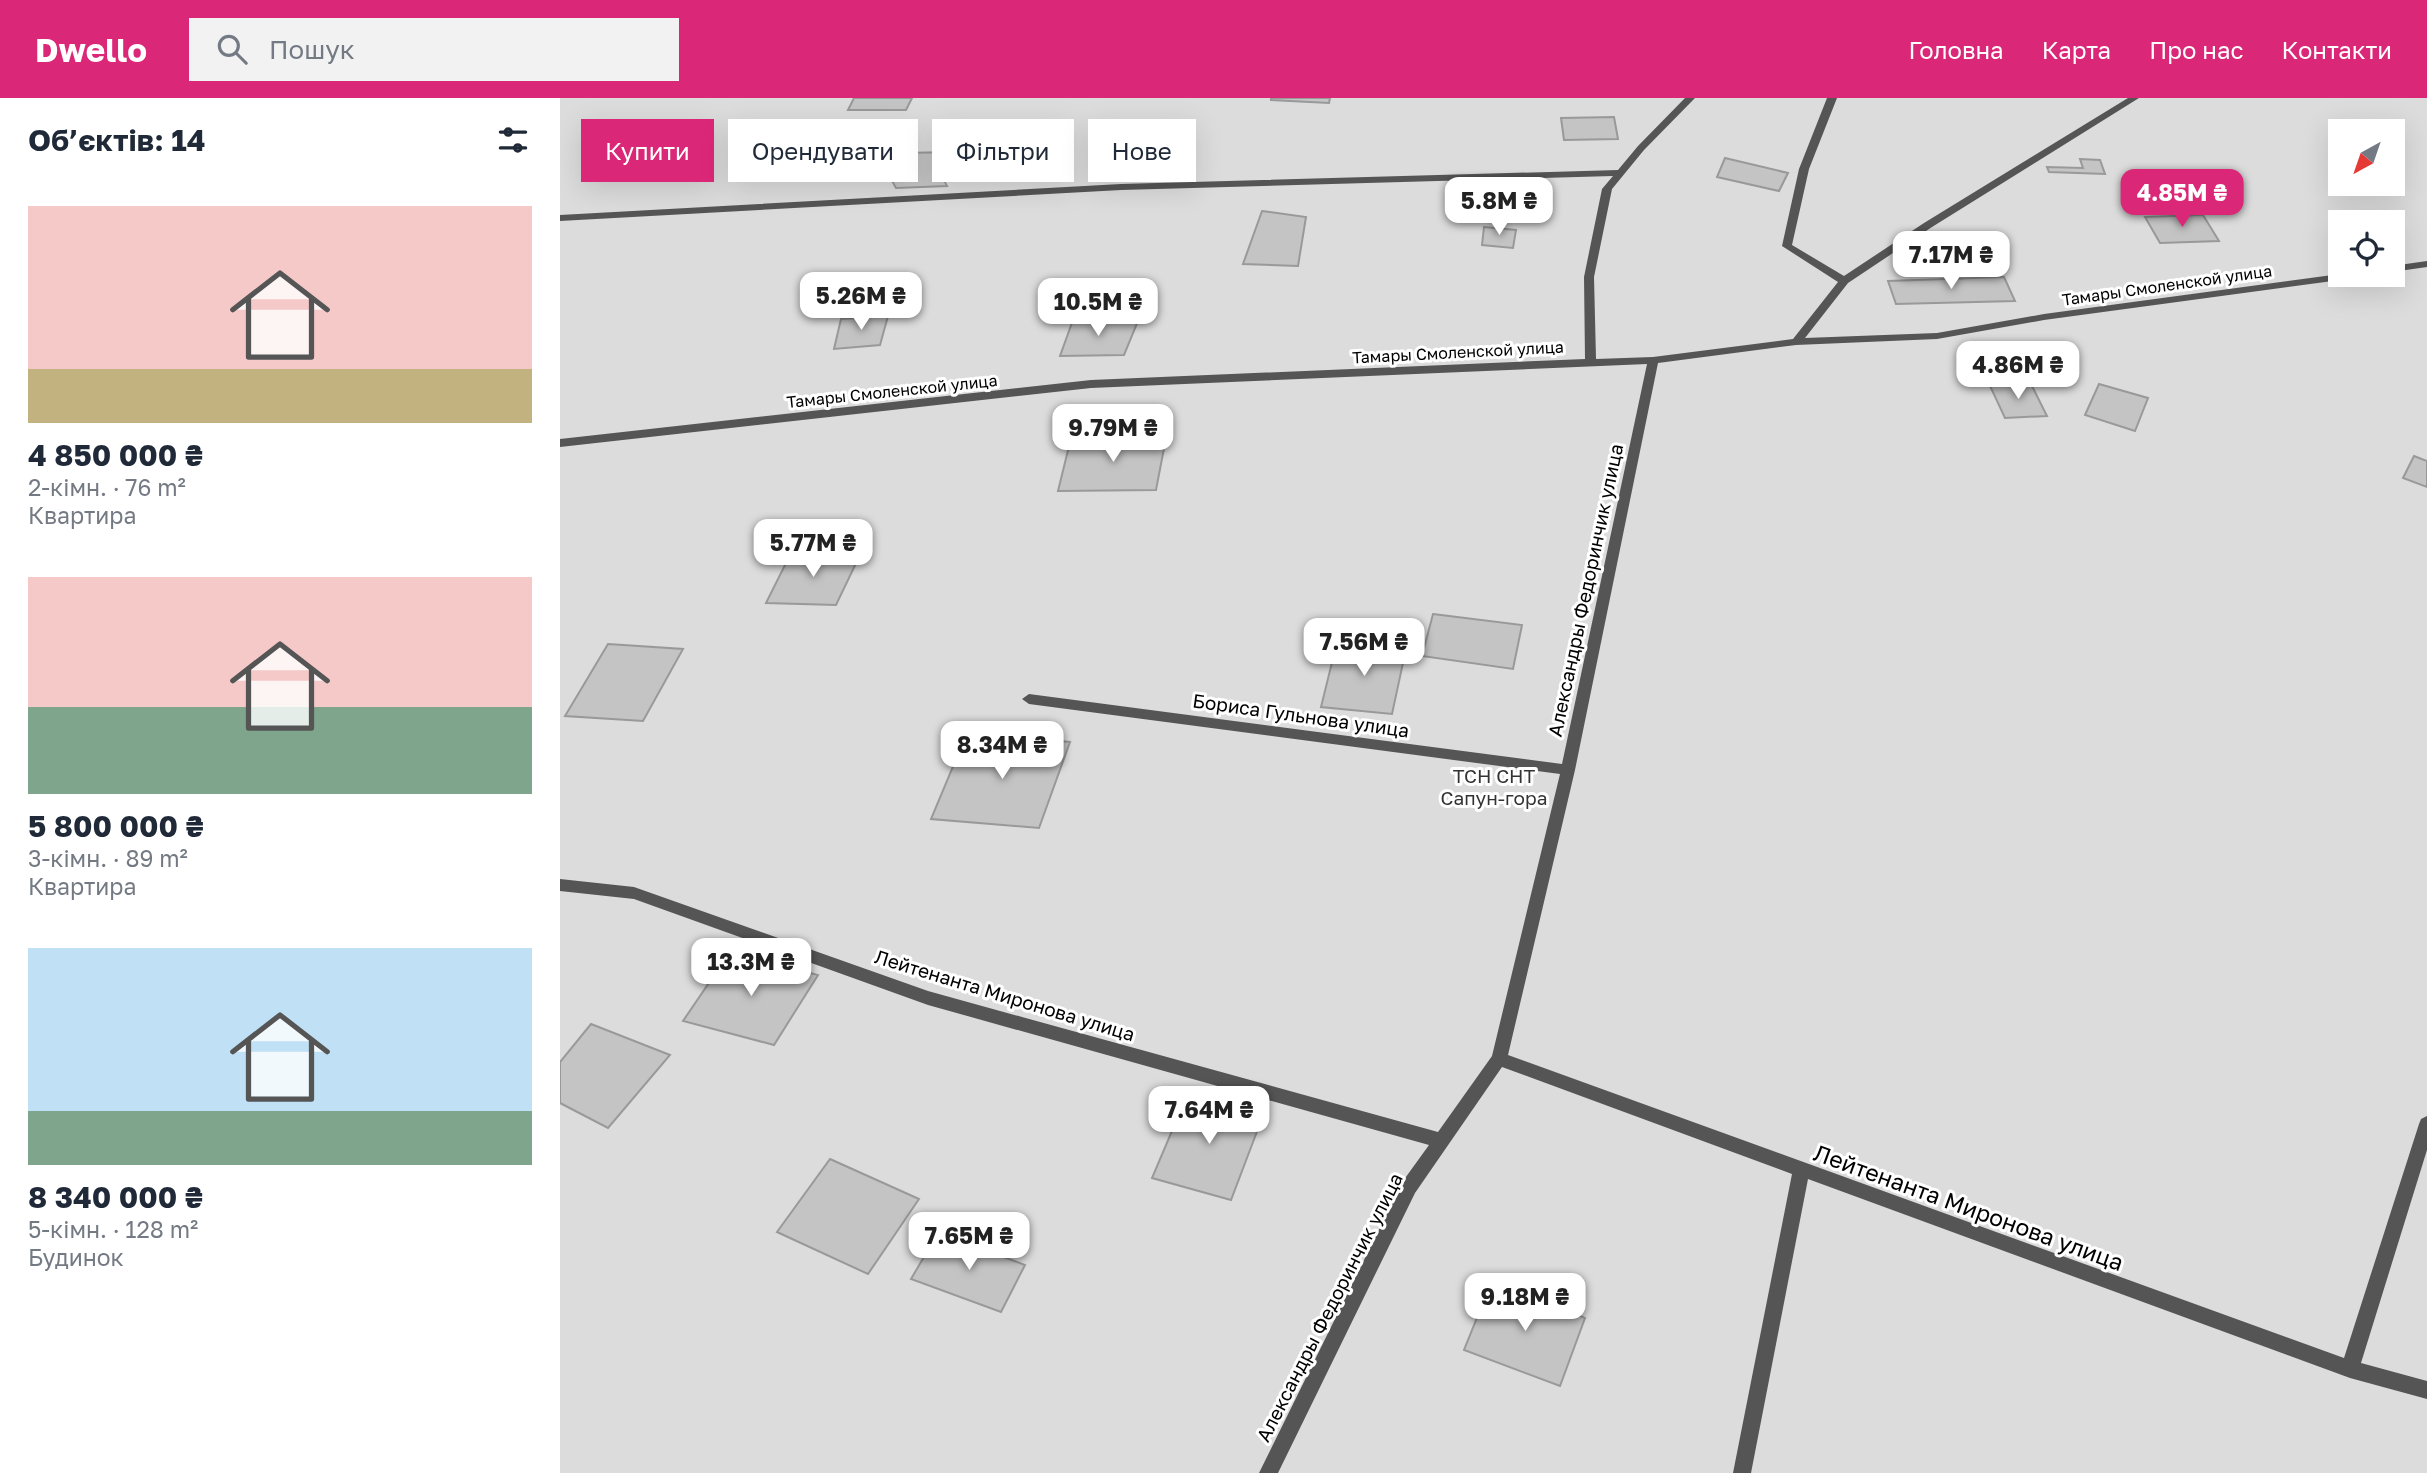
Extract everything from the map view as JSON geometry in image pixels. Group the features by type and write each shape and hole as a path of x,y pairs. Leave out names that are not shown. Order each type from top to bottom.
{"lane":[{"path":"1591,361 1589,277 1607,189 1690,98"},
{"path":"1832,98 1804,169 1787,246 1844,281"},
{"path":"1796,342 1844,281 1939,218 2134,98"},
{"path":"560,218 1121,187 1620,173"},
{"path":"2405,268 2427,264"},
{"name":"Тамары Смоленской улица","path":"560,443 1091,384 1653,360 1796,342 1937,336 2044,317 2328,279"},
{"name":"Александры Федоринчик улица","path":"1268,1473 1409,1186 1499,1059 1567,770 1653,360"},
{"name":"Бориса Гульнова улица","path":"1029,699 1567,770"},
{"name":"Лейтенанта Миронова улица","path":"560,885 634,894 928,999 1441,1141"},
{"name":"Лейтенанта Миронова улица","path":"1499,1059 2350,1368 2427,1390"},
{"path":"2350,1368 2427,1124"},
{"path":"1742,1473 1801,1170"}],"green space":[{"name":"ТСН СНТ Сапун-гора","path":"560,98 2427,98 2427,1473 560,1473"}],"building":[{"path":"854,98 912,98 906,110 848,110"},
{"path":"1271,98 1330,98 1329,103"},
{"path":"1614,117 1618,139 1564,140 1561,118"},
{"path":"932,152 932,182 945,182 947,186 896,188 893,182 918,182 918,153"},
{"path":"1725,158 1788,173 1779,191 1717,177"},
{"path":"2080,159 2100,160 2105,174 2049,172 2047,167 2083,168"},
{"path":"1262,211 1306,217 1298,266 1243,264"},
{"path":"2203,215 2219,241 2160,243 2145,217"},
{"path":"1484,227 1516,230 1513,248 1482,245"},
{"path":"2004,277 2015,301 1896,304 1888,281"},
{"path":"888,316 880,345 834,349 841,319"},
{"path":"1073,320 1138,321 1124,355 1060,356"},
{"path":"2031,384 2047,416 2005,418 1990,386"},
{"path":"2099,384 2148,398 2135,431 2085,415"},
{"path":"1071,438 1166,438 1156,490 1058,491"},
{"path":"2414,456 2427,461 2427,487 2403,478"},
{"path":"791,553 860,555 836,605 766,603"},
{"path":"1433,614 1522,625 1513,669 1422,656"},
{"path":"1337,642 1406,649 1392,714 1321,707"},
{"path":"608,644 683,649 643,721 565,716"},
{"path":"967,733 1070,742 1039,828 931,819"},
{"path":"730,952 818,975 774,1045 683,1021"},
{"path":"591,1024 670,1055 608,1128 560,1103 560,1062"},
{"path":"1188,1093 1264,1113 1231,1200 1152,1178"},
{"path":"830,1159 919,1199 868,1274 777,1232"},
{"path":"938,1233 1025,1265 1001,1312 911,1279"},
{"path":"1493,1278 1585,1318 1560,1386 1464,1350"}]}
